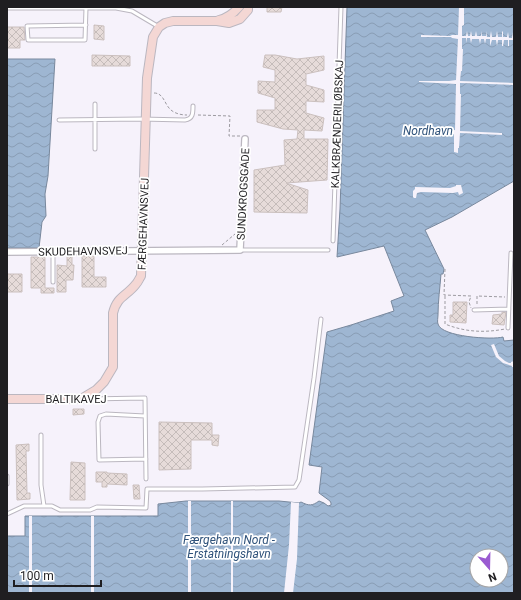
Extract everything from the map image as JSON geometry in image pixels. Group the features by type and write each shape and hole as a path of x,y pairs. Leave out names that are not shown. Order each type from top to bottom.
{"street":[{"path":"217,21 226,18 239,7"},
{"path":"158,27 173,21 229,22 240,19 248,10 248,7"},
{"name":"FÆRGEHAVNSVEJ","path":"81,399 96,390 104,382 112,367 113,313 115,306 119,299 135,285 141,276 147,78 151,46 153,37 158,27"},
{"name":"SUNDKROGSGADE","path":"240,250 245,139"},
{"name":"SKUDEHAVNSVEJ","path":"7,252 240,250"},
{"name":"BALTIKAVEJ","path":"7,399 81,399"}],"lane":[{"name":"KALKBRÆNDERILØBSKAJ","path":"334,241 341,7"},
{"path":"7,8 116,8 132,10 158,27"},
{"path":"86,8 86,25 85,40 28,40 27,26 86,25"},
{"path":"95,104 95,149"},
{"path":"58,120 185,120 190,118 192,115 193,106"},
{"name":"SKUDEHAVNSVEJ","path":"240,250 328,250"},
{"path":"53,251 53,282"},
{"path":"508,328 509,298 512,276 511,253"},
{"path":"474,310 509,309"},
{"path":"7,514 24,506 52,506 60,510 90,510 97,507 146,508 147,488 196,489 295,487 299,480 321,319"},
{"name":"BALTIKAVEJ","path":"81,399 145,398 145,416"},
{"path":"146,459 99,460 98,422 100,416 106,414 145,416 146,459 146,479"},
{"path":"41,435 41,486 44,506"},
{"path":"7,476 7,484"}],"path":[{"path":"147,93 157,93 173,112 180,115 230,116 229,136 241,136 245,139"},
{"path":"216,250 241,228"},
{"path":"445,269 445,324 468,331 484,332 508,328"},
{"path":"445,295 471,296 469,302 472,310 474,310 477,306 477,296 509,298"}],"water":[{"path":"347,7 514,7 514,181 452,217 425,230 444,269 443,274 441,274 439,300 438,324 441,328 457,335 479,338 503,337 504,341 514,340 514,593 7,593 7,536 25,536 25,516 158,516 158,504 186,501 279,501 301,502 310,505 319,501 328,506 331,505 330,501 319,493 322,467 309,465 327,332 394,311 391,301 404,296 384,246 337,257"},
{"path":"7,59 55,59 48,176 45,194 46,216 42,222 39,248 7,248"}],"pier":[{"path":"459,7 464,7 464,25 462,26 462,36 466,36 467,31 468,36 470,36 471,31 472,36 475,36 476,31 477,36 481,36 482,31 482,36 486,36 486,31 487,37 490,37 491,31 492,37 496,37 497,31 498,37 502,37 502,31 503,37 507,37 508,32 509,38 512,38 513,32 514,38 513,47 513,40 509,40 508,46 508,40 504,40 502,46 502,40 498,40 497,46 496,40 492,40 490,46 490,39 486,39 485,44 484,39 481,39 480,44 479,39 472,39 471,43 470,38 467,38 466,43 466,38 462,38 462,71 460,81 514,83 514,85 460,83 460,131 502,133 502,135 460,133 458,153 454,152 454,134 417,132 418,130 455,130 456,84 419,81 456,80 458,39 451,37 421,37 421,35 458,35"},
{"path":"456,185 461,185 463,193 459,195 458,192 421,192 417,193 416,198 413,197 415,187 450,188"},
{"path":"494,344 499,356 509,363 514,361 514,367 503,363 496,357 491,345"},
{"path":"188,501 191,501 191,593 188,593"},
{"path":"231,501 233,501 233,593 231,593"},
{"path":"291,502 299,503 297,559 293,593 284,593 289,545"},
{"path":"29,516 32,516 32,593 29,593"},
{"path":"91,516 94,516 94,593 91,593"}],"building":[{"path":"267,7 282,7 281,12 267,12"},
{"path":"94,25 104,26 104,40 94,39"},
{"path":"7,27 24,27 25,40 20,40 20,48 7,48"},
{"path":"92,55 130,56 130,66 92,66"},
{"path":"265,55 275,55 297,59 324,56 324,70 306,74 306,85 324,90 324,102 306,101 306,113 324,118 322,131 304,130 304,139 328,139 327,180 286,183 308,190 307,213 254,212 254,170 285,165 284,140 297,139 298,130 283,129 257,122 257,110 275,110 275,98 258,93 258,81 275,82 275,70 263,67"},
{"path":"67,256 72,256 72,265 74,265 73,280 66,280 66,292 57,292 57,265 67,266"},
{"path":"82,256 94,256 94,277 106,277 106,287 82,287"},
{"path":"31,257 45,257 45,288 54,288 54,293 41,293 41,288 31,288"},
{"path":"7,274 22,274 22,292 7,292"},
{"path":"453,302 467,302 466,323 450,322 450,315 453,315"},
{"path":"502,312 506,312 504,325 492,324 493,315 502,314"},
{"path":"73,409 84,409 84,414 73,415"},
{"path":"159,422 212,423 212,435 219,435 218,446 212,445 212,440 191,440 191,469 159,470"},
{"path":"29,444 29,451 26,451 27,493 30,493 30,499 17,500 16,445"},
{"path":"71,462 85,463 85,500 70,500"},
{"path":"96,472 127,474 127,485 107,484 107,487 102,487 102,482 96,482"},
{"path":"133,485 139,485 140,499 134,499"}],"water label":[{"name":"Nordhavn","path":"428,131"},
{"name":"Færgehavn Nord - Erstatningshavn","path":"229,547"}]}
